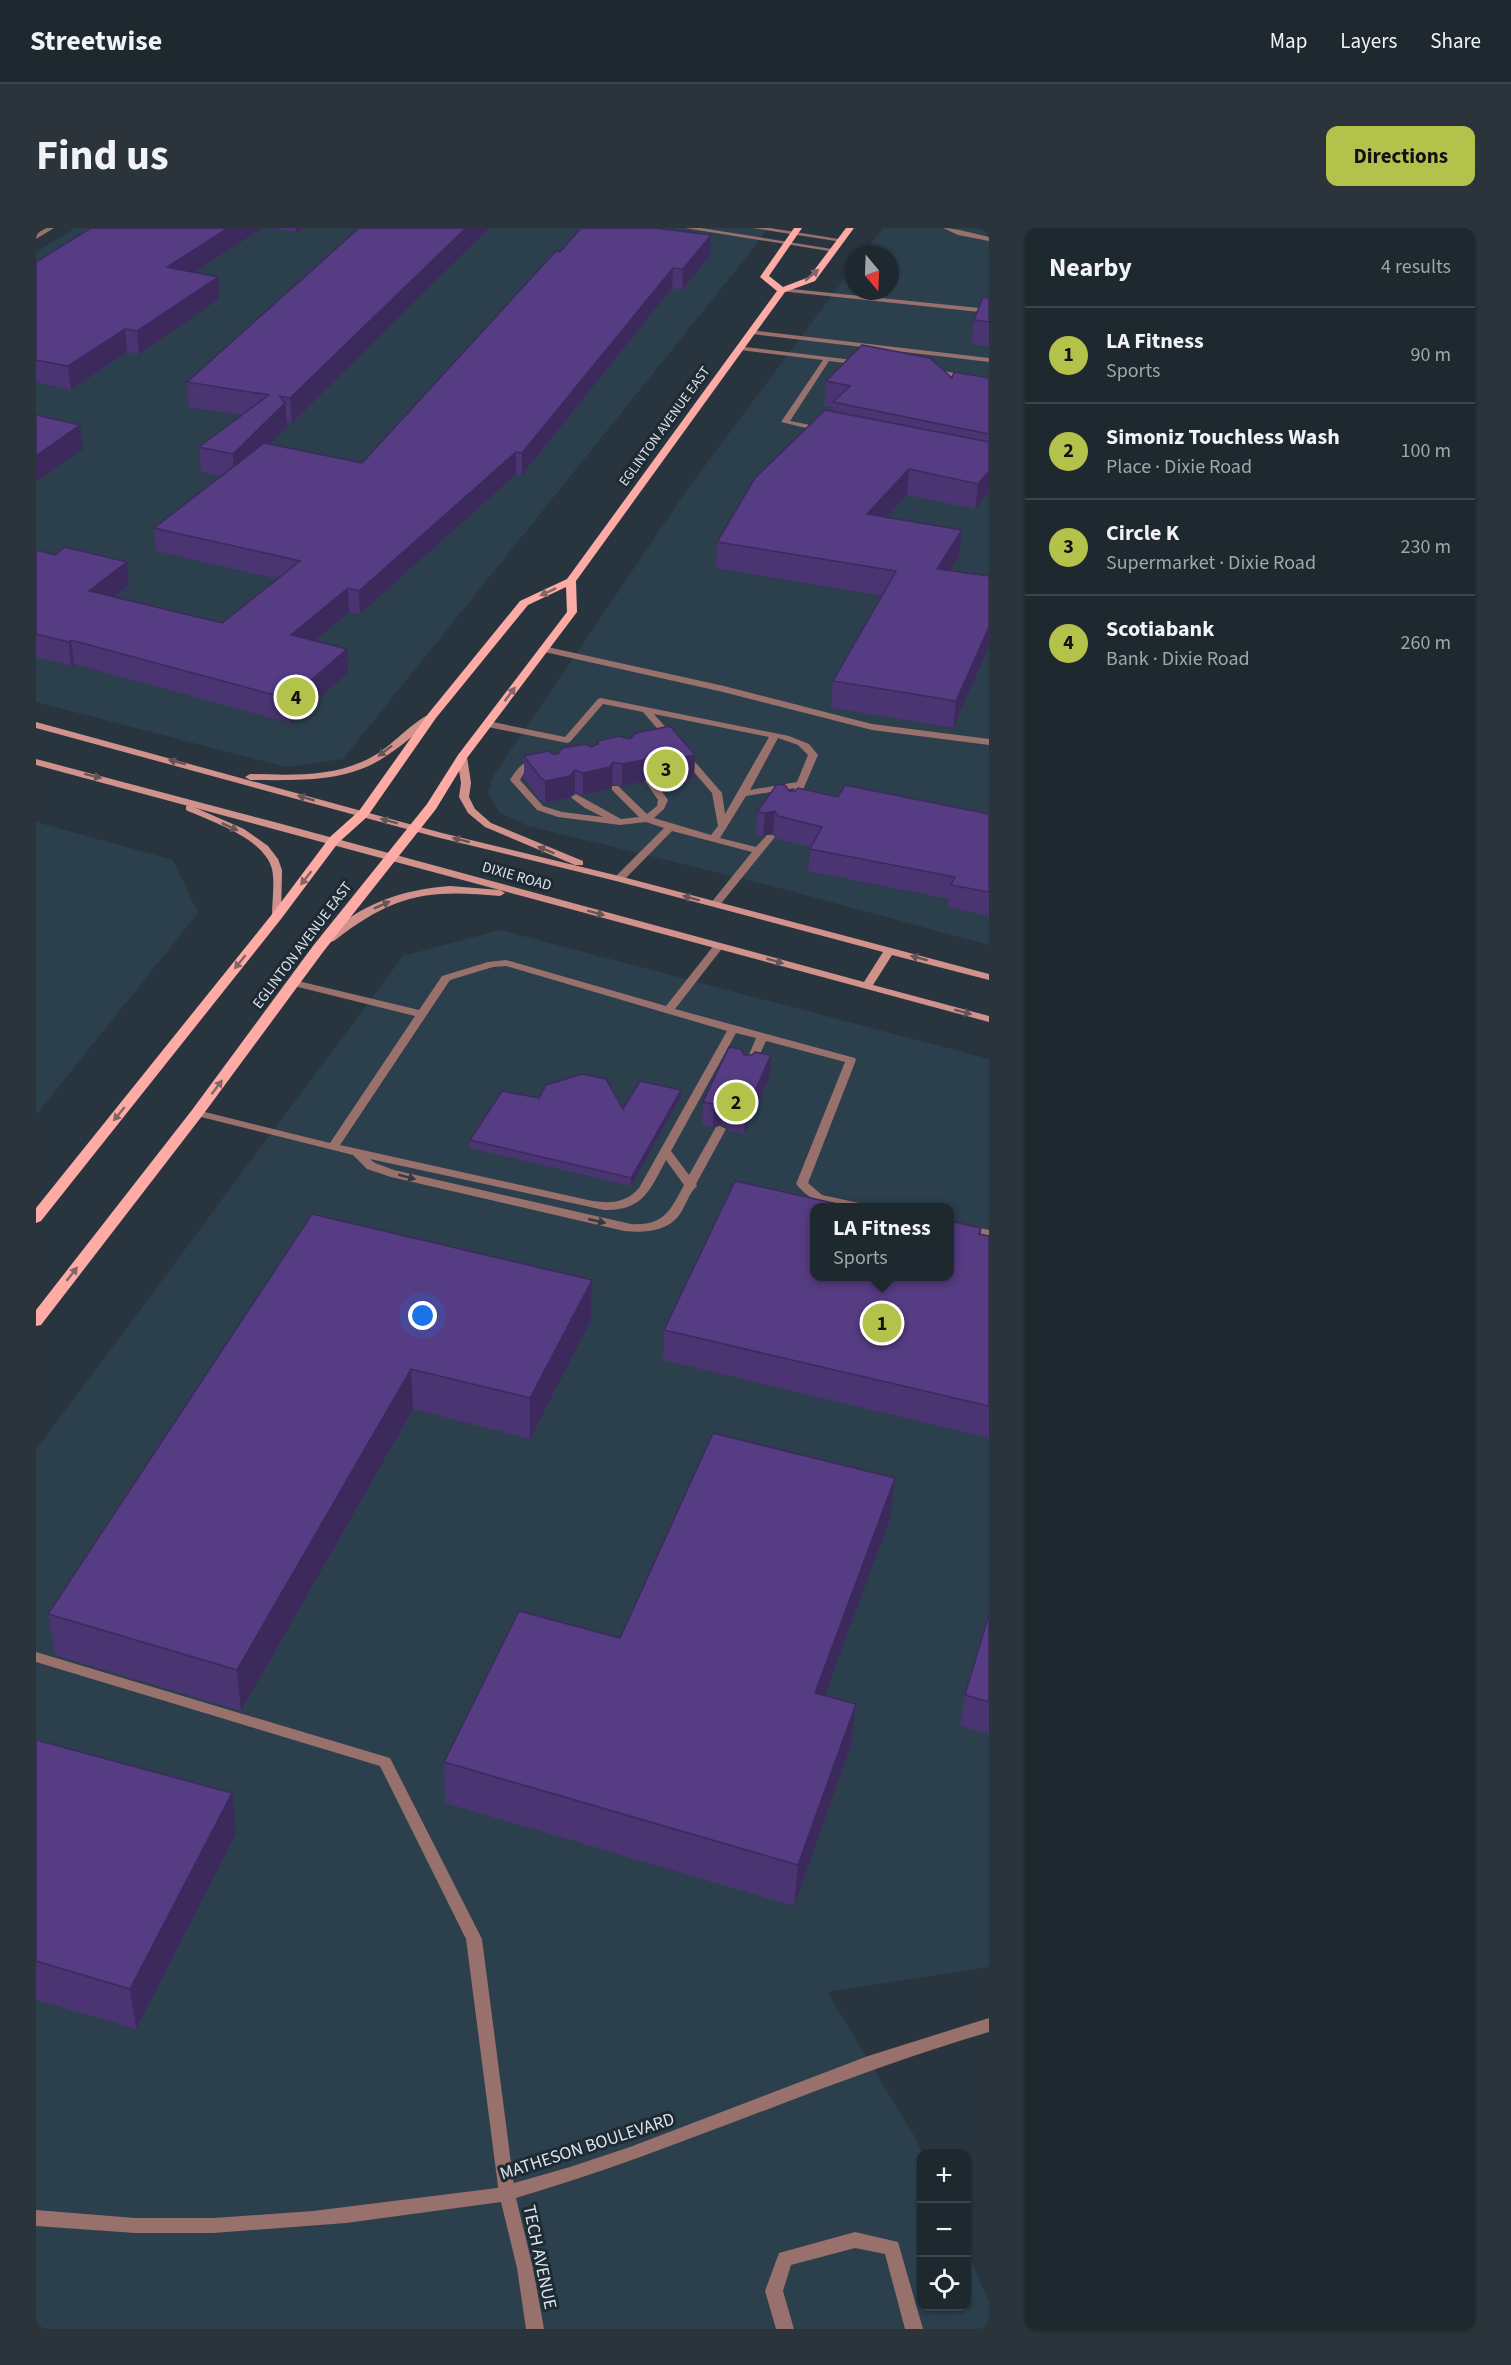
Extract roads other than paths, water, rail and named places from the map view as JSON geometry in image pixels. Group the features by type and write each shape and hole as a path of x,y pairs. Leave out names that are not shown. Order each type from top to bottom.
{"main road":[{"path":"796,231 764,277 782,290 812,279 850,228"},
{"name":"EGLINTON AVENUE EAST","path":"36,1218 277,916 334,840 363,814 432,716 524,603 572,581 782,290"},
{"name":"EGLINTON AVENUE EAST","path":"36,1321 197,1113 318,949 432,806 462,757 572,612 572,581"},
{"path":"233,777 309,777 352,770 370,762 432,716"},
{"name":"DIXIE ROAD","path":"36,725 415,828 619,879 989,977"},
{"path":"462,757 466,783 464,796 471,811 488,825 619,879"},
{"name":"DIXIE ROAD","path":"36,762 334,840 989,1019"},
{"path":"158,793 252,837 272,858 277,869 277,916"},
{"path":"318,949 356,916 409,893 427,889 464,889 540,898"},
{"path":"866,987 890,950"}],"street":[{"path":"36,237 51,228"},
{"path":"688,228 835,250"},
{"path":"756,228 796,231 842,240"},
{"path":"946,228 960,234 989,239"},
{"path":"782,290 989,311"},
{"path":"752,332 989,360"},
{"path":"740,348 872,364"},
{"path":"826,360 784,422 830,431"},
{"path":"919,369 989,380"},
{"path":"543,649 594,658 623,668 724,689 872,728 989,742"},
{"path":"567,740 601,701 775,735 803,743 813,755 790,809"},
{"path":"645,709 717,793 722,825"},
{"path":"488,724 567,740 575,749"},
{"path":"714,839 743,794 775,735"},
{"path":"549,765 543,758 521,769 516,774 515,780 533,803 540,808 561,815 620,822 647,819 661,807 663,800 650,781"},
{"path":"743,794 801,784"},
{"path":"615,788 647,819 759,851"},
{"path":"576,797 588,806 620,822"},
{"path":"619,879 670,827"},
{"path":"715,904 770,837"},
{"path":"669,1010 719,946"},
{"path":"333,1147 446,978 492,964 506,963 733,1029 851,1060 802,1184 818,1198 841,1203"},
{"path":"294,983 421,1014"},
{"path":"197,1113 333,1147 588,1204 614,1207 630,1203 640,1195 733,1029"},
{"path":"746,1074 762,1037"},
{"path":"356,1152 371,1166 391,1173 634,1228 654,1227 670,1219 691,1186 720,1129"},
{"path":"665,1150 691,1186"},
{"path":"954,1227 989,1234"},
{"name":"TECH AVENUE","path":"36,1657 385,1762 474,1939 507,2194 525,2268 535,2329"},
{"name":"MATHESON BOULEVARD","path":"36,2218 150,2226 267,2222 363,2213 507,2194 672,2140 811,2084 936,2039 989,2025"},
{"path":"785,2329 774,2291 785,2259 855,2240 892,2248 914,2329"}],"place":[{"name":"Scotiabank","path":"296,697"},
{"name":"Circle K","path":"666,769"},
{"name":"Simoniz Touchless Wash","path":"736,1102"},
{"name":"LA Fitness","path":"882,1323"}]}
